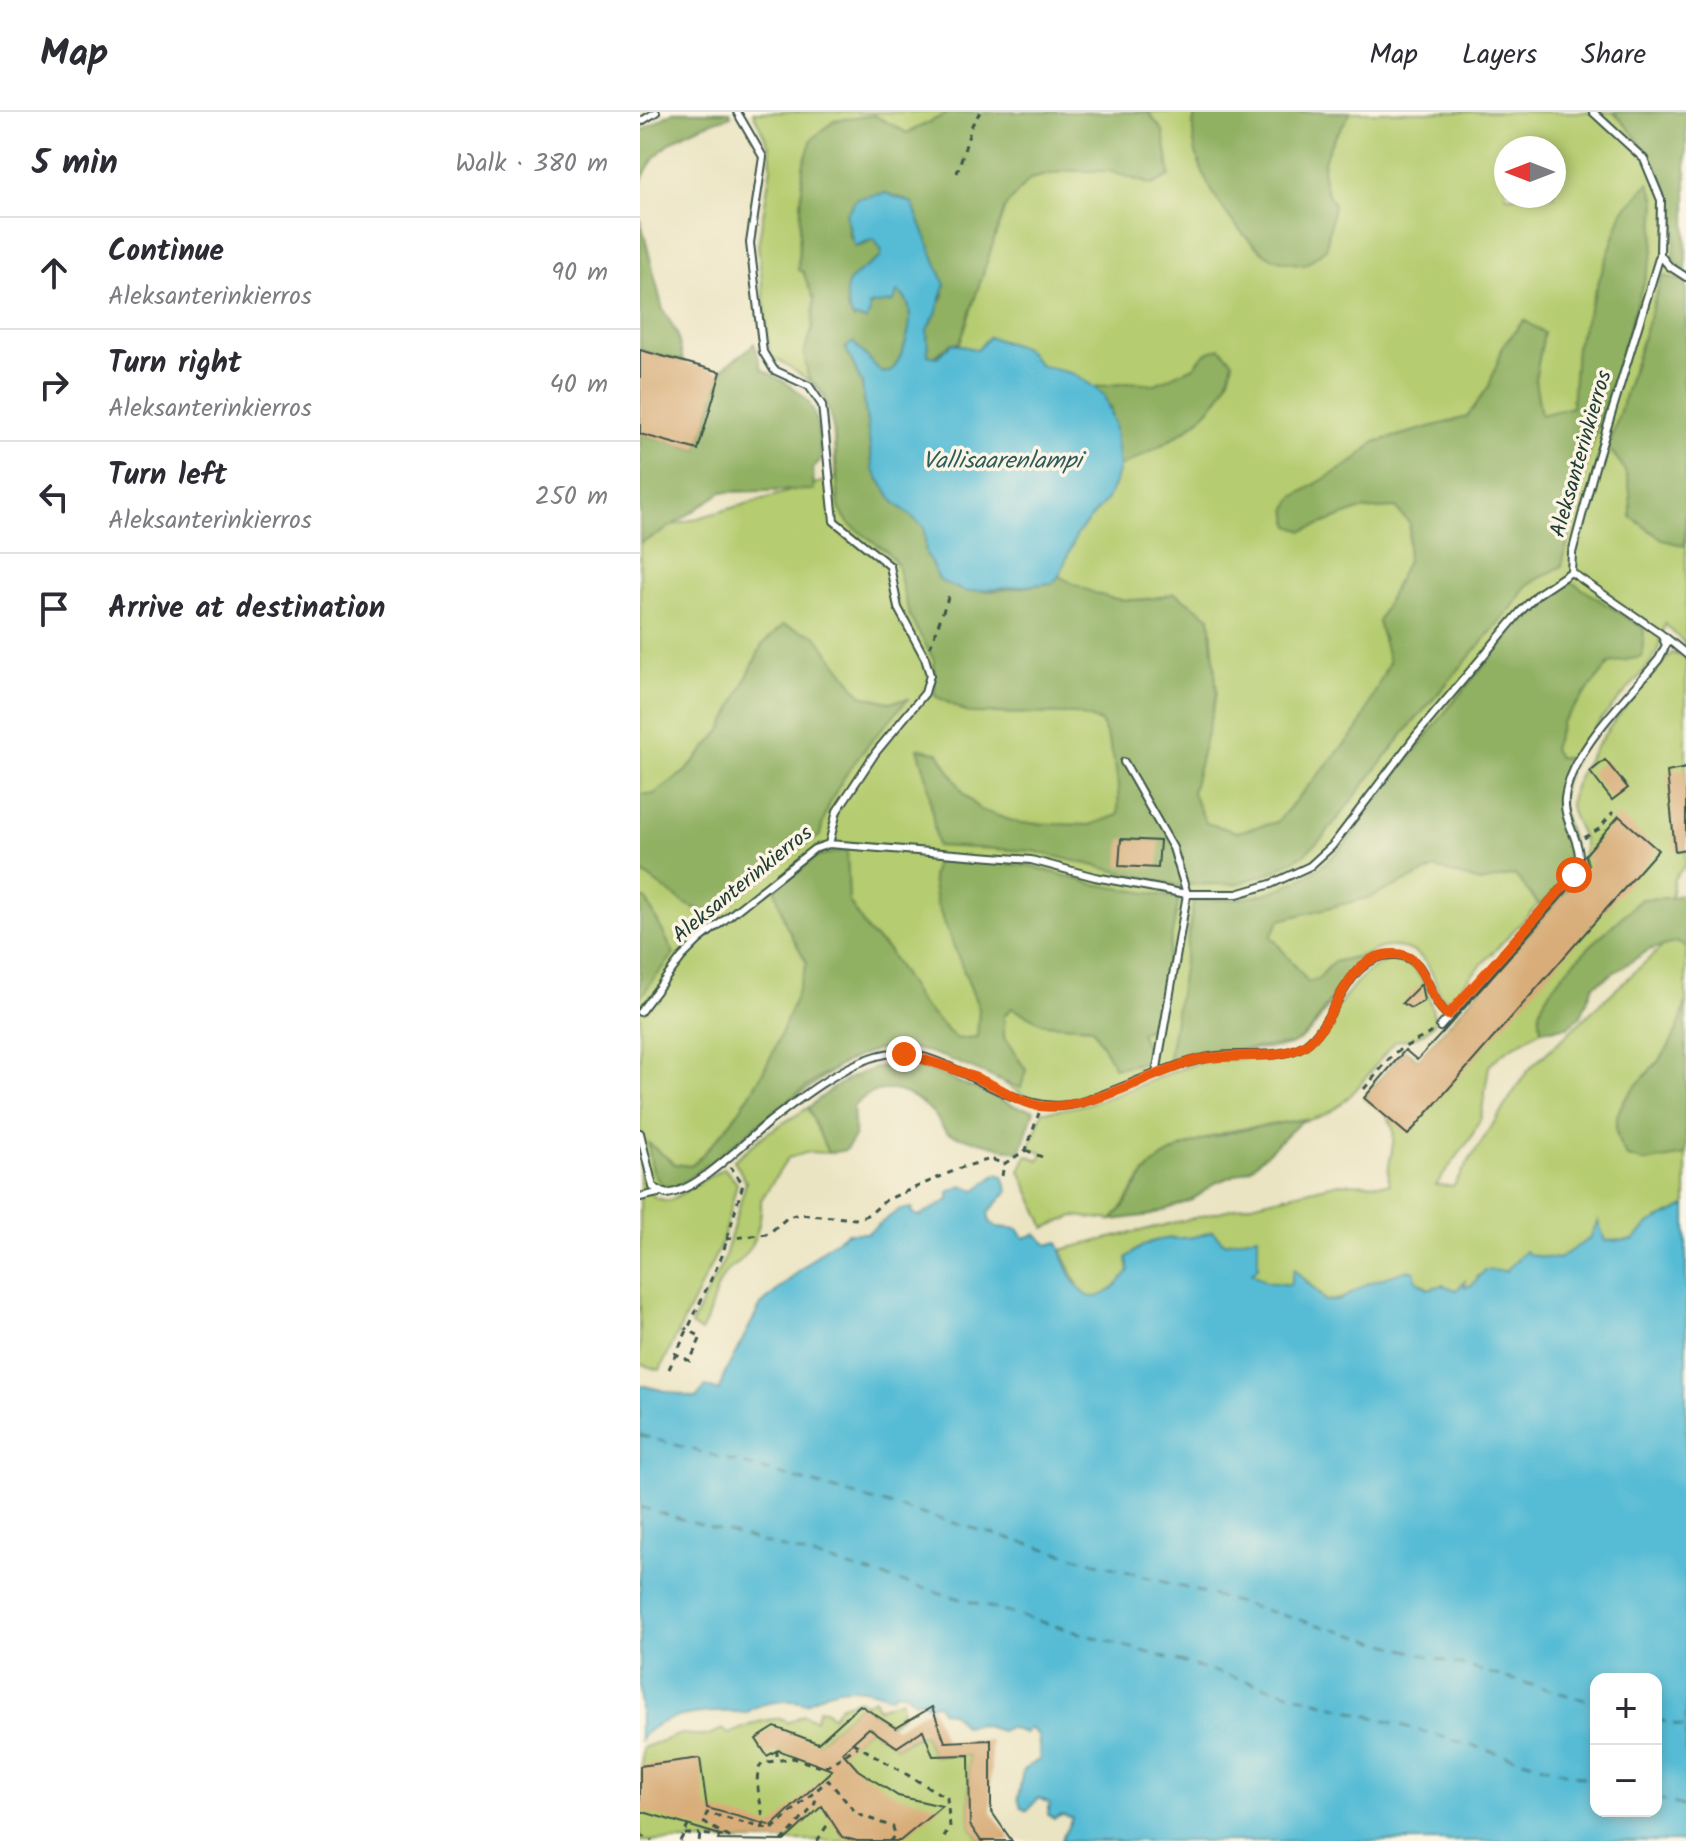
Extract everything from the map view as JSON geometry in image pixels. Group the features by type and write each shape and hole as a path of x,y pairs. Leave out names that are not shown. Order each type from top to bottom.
{"lane":[{"path":"640,122 656,112"},
{"path":"737,112 763,157 750,243 763,352 774,370 809,386 819,398 826,426 834,521 890,566 898,608 925,658"},
{"name":"Aleksanterinkierros","path":"1593,112 1644,159 1654,178 1661,200 1660,255 1595,467 1572,553 1571,572 1686,654"},
{"path":"1660,255 1685,277"},
{"path":"829,844 1031,860 1095,877 1187,894 1237,894 1271,884 1310,866 1332,846 1414,738 1521,611 1538,594 1571,572"},
{"path":"1440,1027 1574,875 1580,861 1565,809 1570,779 1590,743 1663,652 1666,645 1661,634"},
{"name":"Aleksanterinkierros","path":"640,1012 699,940 814,849 829,844 837,811 876,752 925,693 930,675 925,658"},
{"path":"1124,762 1173,848 1187,894 1156,1074"},
{"path":"640,1197 682,1189 727,1161 781,1114 861,1062 881,1054 904,1054 939,1063 1022,1102 1042,1106 1074,1104 1213,1056 1279,1053 1301,1048 1315,1035 1353,978 1383,955 1403,956 1416,963 1427,977 1433,1001 1448,1015"},
{"path":"640,1133 648,1175 658,1193"}],"path":[{"path":"957,173 972,125 980,112"},
{"path":"925,658 949,595"},
{"path":"1576,841 1599,829 1613,812"},
{"path":"1364,1089 1394,1053 1424,1039 1440,1027"},
{"path":"1002,1176 1004,1164 1026,1150 1042,1106"},
{"path":"1026,1150 1042,1157"},
{"path":"726,1239 768,1234 788,1217 799,1214 855,1219 870,1214 886,1200 963,1167 991,1159 1004,1164"},
{"path":"669,1369 726,1239 743,1184 727,1161"},
{"path":"674,1353 690,1361 696,1349 701,1337 685,1328"},
{"path":"853,1743 930,1785 947,1798 950,1827 942,1841"},
{"path":"763,1828 764,1815 756,1772 762,1763 777,1758 793,1758 824,1768 857,1747"},
{"path":"777,1750 777,1758"},
{"path":"685,1834 729,1837 703,1822 707,1813 771,1830 828,1780 857,1814 893,1827 895,1835 890,1841"},
{"path":"782,1841 814,1806 816,1799 811,1794"},
{"path":"817,1841 830,1821"},
{"path":"680,1841 688,1826"},
{"path":"699,1841 700,1834"},
{"path":"640,1835 652,1841"}],"green space":[{"path":"673,112 730,112 731,116 688,132 664,148 646,170 640,185 640,132"},
{"path":"753,112 1686,112 1686,864 1674,879 1671,898 1641,899 1558,981 1540,1010 1541,1030 1503,1053 1489,1066 1481,1117 1471,1138 1436,1185 1453,1186 1528,1070 1686,925 1686,1206 1650,1223 1633,1240 1605,1241 1599,1232 1598,1221 1590,1238 1567,1255 1558,1259 1530,1256 1506,1271 1479,1275 1472,1286 1465,1287 1463,1282 1457,1291 1443,1285 1429,1289 1414,1279 1401,1276 1388,1277 1352,1294 1326,1301 1295,1269 1290,1285 1266,1282 1252,1273 1257,1268 1257,1237 1224,1243 1212,1231 1150,1243 1127,1258 1129,1271 1110,1292 1091,1298 1083,1296 1061,1250 1339,1183 1390,1184 1392,1127 1384,1113 1364,1098 1405,1050 1418,1060 1579,876 1584,846 1570,805 1573,789 1595,748 1628,703 1672,653 1677,655 1685,644 1665,624 1654,658 1593,729 1566,776 1562,804 1573,849 1571,870 1449,999 1440,996 1432,974 1420,956 1407,949 1384,947 1367,955 1352,969 1315,1026 1300,1040 1282,1047 1203,1053 1183,1058 1103,1091 1062,1101 1029,1098 979,1071 928,1051 893,1048 854,1055 681,1183 650,1190 655,1198 669,1201 724,1168 737,1183 722,1242 660,1370 640,1364 640,535 835,478 834,433 827,403 808,380 770,355 758,246 771,167 770,148"},
{"path":"950,112 1148,112 1163,131 1170,176 1152,185 1109,171 1065,171 1030,179 1005,207 960,343 952,343 934,357 928,355 927,328 944,295 942,277 911,203 893,195 877,195 846,214 849,236 859,246 874,239 882,251 881,257 870,265 847,307 854,320 877,301 888,303 897,292 905,298 909,307 909,331 901,355 890,372 883,373 846,349 862,384 873,470 894,502 924,527 926,553 940,581 969,590 995,591 1052,583 1059,576 1089,591 1116,599 1143,600 1175,593 1210,617 1217,693 1192,793 1206,823 1237,832 1277,822 1358,729 1389,662 1378,621 1407,561 1410,524 1396,508 1359,510 1303,531 1290,526 1287,508 1294,497 1354,461 1375,442 1467,417 1489,386 1503,346 1524,320 1544,333 1535,380 1541,415 1572,407 1576,347 1623,211 1649,183 1656,200 1653,253 1586,464 1562,566 1527,585 1514,605 1406,731 1323,837 1302,856 1270,873 1236,884 1175,885 1033,851 937,846 927,778 918,748 939,753 964,794 980,810 1019,823 1090,825 1118,815 1113,756 1101,722 1076,714 968,713 935,696 934,660 909,615 897,564 886,551 849,524 839,508 834,431 824,393 808,377 804,353 812,330 814,300 803,272 798,270 803,166 812,139 834,121 874,115 907,133"},
{"path":"1196,112 1351,112 1330,146 1323,168 1323,179 1334,204 1326,249 1305,265 1281,261 1268,256 1239,230 1212,192 1202,171 1195,150 1193,130"},
{"path":"1613,112 1686,112 1686,270 1673,258 1676,237 1674,217 1662,178 1640,143"},
{"path":"640,218 663,310 677,333 683,361 640,350"},
{"path":"1662,276 1686,282 1686,364 1682,381 1686,405 1685,546 1663,540 1631,517 1625,471 1608,449"},
{"path":"754,343 762,369 802,395 814,412 821,459 813,469 814,490 722,492 661,533 640,543 640,434 698,450 721,372"},
{"path":"1220,348 1233,361 1219,398 1206,413 1173,438 1119,467 1110,407 1094,387 1137,382 1153,385 1194,367 1204,354"},
{"path":"1569,580 1644,629 1642,657 1610,663 1562,722 1553,749 1558,757 1575,759 1566,776 1561,801 1574,862 1559,887 1540,906 1515,875 1480,882 1435,868 1371,897 1280,920 1271,936 1308,982 1318,979 1333,962 1368,954 1340,984 1311,1030 1293,1044 1204,1053 1168,1063 1194,899 1240,899 1267,893 1296,881 1324,864 1357,830 1477,673 1522,623"},
{"path":"783,625 815,635 861,695 889,702 908,699 842,780 832,798 820,836 780,860 713,917 684,903 640,871 640,794 654,794 687,770 723,728 762,645"},
{"path":"847,850 849,901 868,932 888,950 920,1003 956,1039 977,1037 979,1009 936,902 932,878 936,857 1031,866 1093,884 1179,898 1154,1026 1140,1032 1152,1061 1115,1068 1092,1027 1044,1024 1012,1008 1004,1016 1004,1037 1026,1070 1021,1088 925,1051 882,1049 852,1059 821,1077 673,1188 660,1183 653,1171 648,1143 675,1164 691,1166 732,1121 748,1097 787,1021 807,963 786,925 775,889 817,856"},
{"path":"1686,892 1686,948 1677,942 1649,950 1593,986 1581,1016 1567,1027 1541,1030 1540,1011 1545,999 1568,969 1600,936 1641,899 1671,898"},
{"path":"640,899 646,899 674,954 640,997"},
{"path":"1393,959 1419,975 1428,992 1435,1022 1417,1036 1395,1041 1358,1087 1333,1110 1310,1120 1230,1131 1192,1144 1149,1169 1112,1220 1074,1216 1045,1228 1020,1171 1027,1155 1039,1160 1043,1153 1029,1148 1043,1111 1083,1105 1195,1064 1294,1056 1315,1044 1357,982 1380,964"},
{"path":"1686,1002 1686,1155 1645,1162 1627,1157 1619,1141 1617,1115 1630,1092 1670,1045"},
{"path":"893,1064 930,1070 1015,1106 1034,1110 1020,1153 948,1133 923,1104 903,1093 883,1090 863,1098 853,1107 855,1135 846,1150 828,1153 808,1108 848,1080"},
{"path":"808,1108 828,1153 809,1152 788,1158 761,1200 759,1226 753,1241 720,1282 701,1332 691,1325 724,1260 746,1182 734,1160 767,1133"},
{"path":"1304,1119 1250,1169 1215,1183 1192,1200 1151,1215 1112,1220 1146,1173 1167,1155 1225,1134"},
{"path":"859,1699 866,1704 874,1699 878,1708 901,1700 902,1714 890,1724 860,1705 818,1743 778,1750 825,1765 869,1728 897,1747 923,1733 933,1756 969,1755 970,1825 981,1841 640,1841 642,1748 681,1734 709,1736 722,1729 728,1734 755,1723 784,1719 787,1723 803,1715 815,1720 819,1709 826,1710 832,1717 841,1705"}],"water":[{"name":"Vallisaarenlampi","path":"886,193 912,203 945,285 936,314 927,329 928,355 937,357 953,343 977,350 989,337 1024,348 1040,365 1074,374 1104,395 1114,423 1119,467 1115,483 1106,501 1077,534 1059,576 1052,583 966,592 940,581 926,553 924,527 894,502 873,470 862,384 846,348 853,342 882,373 890,372 905,344 909,307 905,298 897,292 894,302 869,305 870,313 866,320 852,317 847,287 855,275 880,258 882,251 874,239 854,246 846,214 857,198"},
{"path":"997,1174 1003,1176 1008,1191 988,1213 990,1222 997,1227 1018,1229 1024,1238 1036,1234 1048,1245 1058,1242 1076,1285 1092,1297 1115,1287 1129,1271 1127,1258 1139,1248 1160,1240 1212,1231 1224,1243 1258,1236 1258,1268 1252,1273 1266,1282 1290,1285 1294,1269 1325,1301 1338,1301 1369,1283 1408,1270 1415,1271 1415,1279 1428,1289 1443,1285 1457,1290 1465,1281 1465,1287 1472,1285 1485,1270 1506,1271 1525,1251 1530,1255 1558,1259 1590,1238 1598,1221 1605,1241 1633,1240 1650,1223 1686,1206 1686,1841 1061,1841 1072,1818 1062,1815 1054,1819 1048,1815 1050,1803 1038,1798 1027,1811 1021,1808 1018,1798 1023,1770 1040,1759 1038,1735 1030,1728 1024,1733 1009,1727 1001,1731 977,1724 963,1726 951,1712 941,1711 938,1704 914,1702 907,1694 895,1692 891,1697 858,1688 827,1692 806,1704 775,1702 758,1706 747,1713 704,1713 673,1718 648,1731 640,1740 640,1385 696,1398 706,1386 719,1391 724,1375 761,1305 824,1249 847,1233 867,1233 899,1210 912,1208 912,1214 920,1216 949,1200 949,1192 962,1186 976,1190"}],"building":[{"path":"640,350 721,372 698,450 640,434"},
{"path":"1605,760 1628,788 1612,800 1590,772"},
{"path":"1686,768 1686,849 1675,851 1667,772"},
{"path":"1619,816 1658,850 1408,1135 1364,1098 1405,1050 1417,1060 1444,1031 1578,879 1589,865 1585,855"},
{"path":"1121,839 1160,841 1158,868 1119,866"},
{"path":"1421,984 1424,1001 1411,1008 1402,1003"},
{"path":"860,1705 896,1728 932,1707 945,1742 991,1740 991,1811 1012,1841 981,1841 970,1825 969,1755 933,1756 923,1730 897,1747 869,1728 842,1752 858,1770 898,1796 942,1806 900,1841 857,1841 842,1837 822,1806 784,1841 718,1840 720,1835 640,1811 640,1766 700,1758 707,1808 772,1826 832,1770 778,1750 767,1756 756,1739 775,1727 818,1743"}],"ferry route":[{"path":"640,1435 1590,1701"},
{"path":"640,1507 1590,1779"},
{"path":"1662,1721 1686,1728"},
{"path":"1662,1800 1686,1807"}],"route":[{"path":"904,1054 939,1063 1022,1102 1042,1106 1074,1104 1173,1067 1213,1056 1279,1053 1301,1048 1315,1035 1353,978 1383,955 1403,956 1416,963 1427,977 1433,1001 1448,1015 1574,875"}]}
